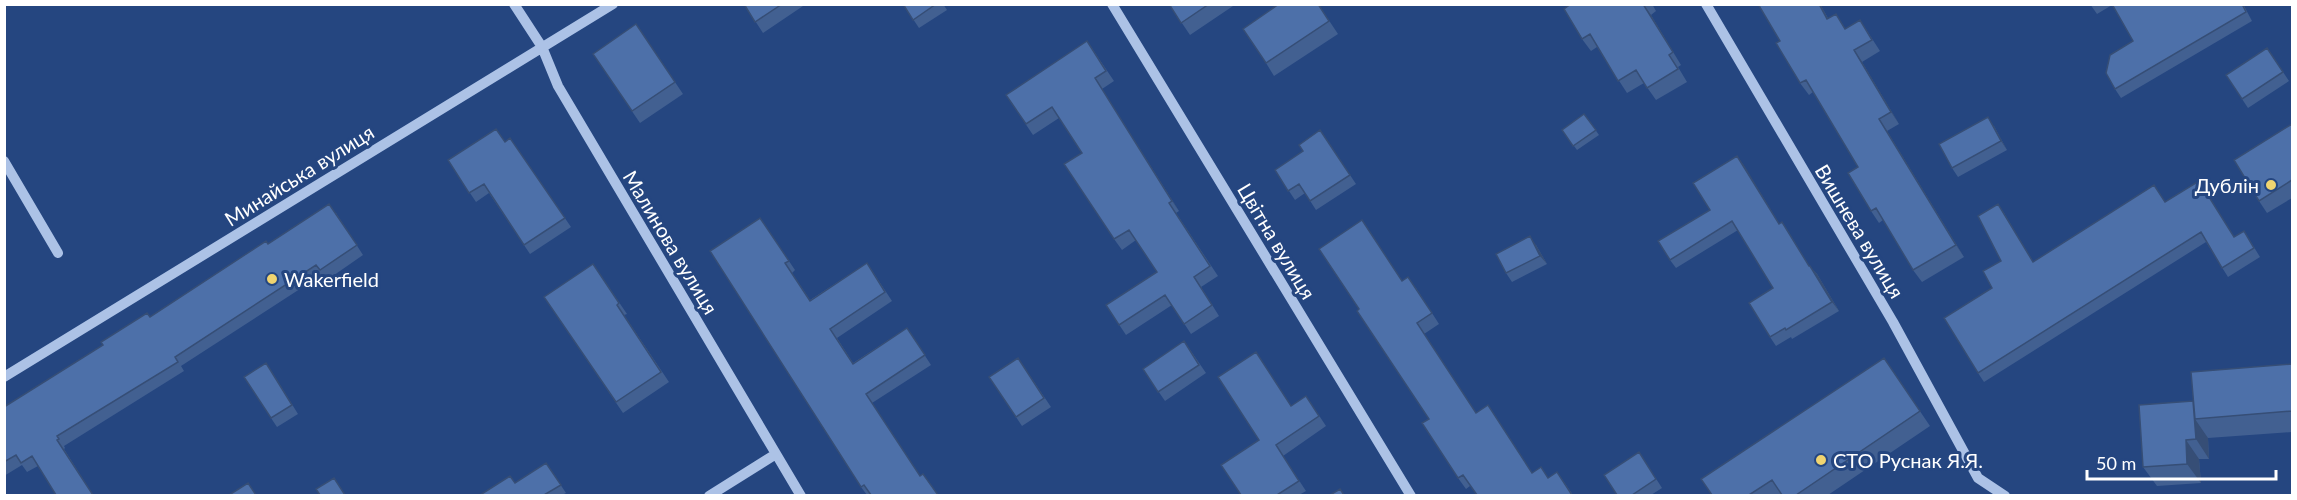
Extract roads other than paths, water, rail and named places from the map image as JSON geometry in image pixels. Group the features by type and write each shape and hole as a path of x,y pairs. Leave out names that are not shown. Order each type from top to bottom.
{"street":[{"name":"Малинова вулиця","path":"514,4 542,46 558,86 801,495"},
{"name":"Минайська вулиця","path":"4,377 613,4"},
{"name":"Цвітна вулиця","path":"1112,4 1411,495"},
{"name":"Вишнева вулиця","path":"1706,4 1893,322 1978,478 2005,495"},
{"path":"4,161 58,253"},
{"path":"709,495 776,454"}],"place":[{"name":"Дублін","path":"2271,185"},
{"name":"Wakerfield","path":"272,279"},
{"name":"СТО Руснак Я.Я.","path":"1821,460"}]}
